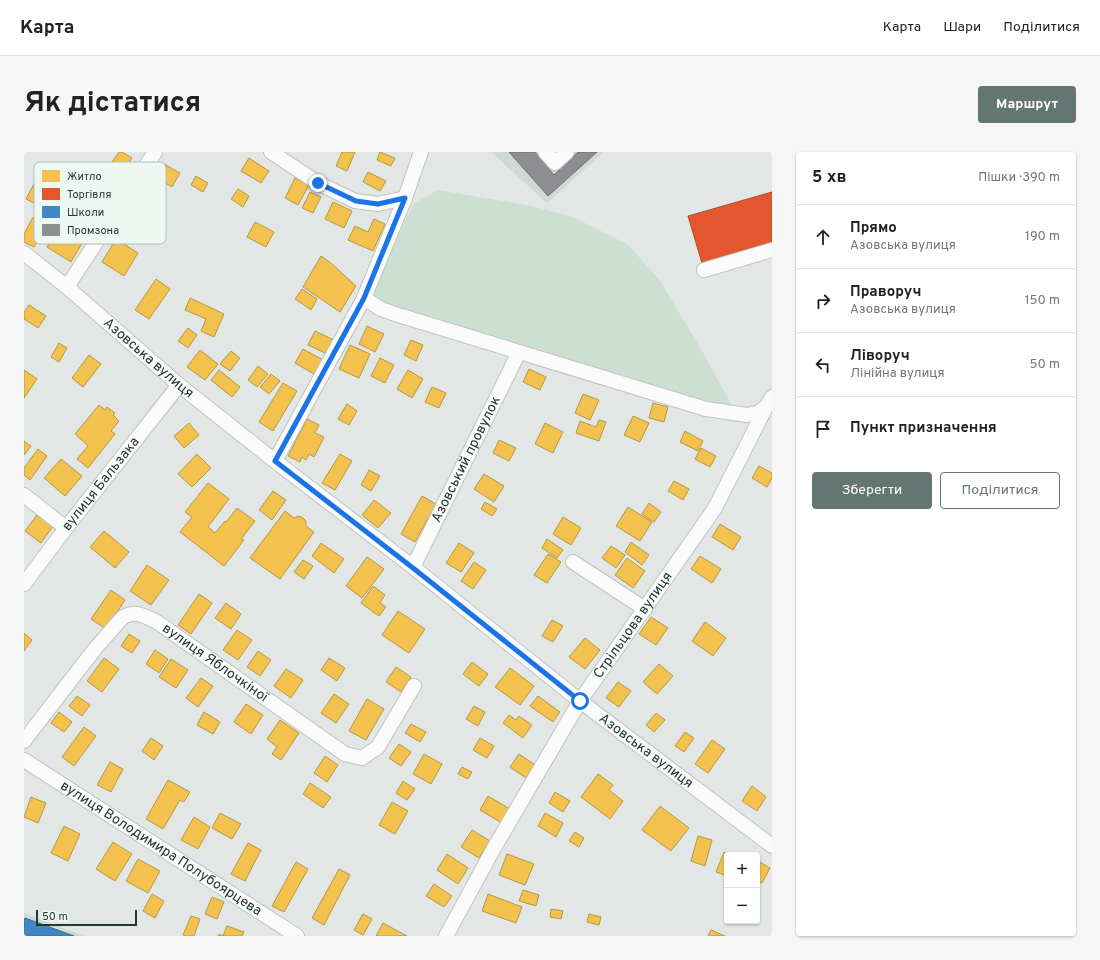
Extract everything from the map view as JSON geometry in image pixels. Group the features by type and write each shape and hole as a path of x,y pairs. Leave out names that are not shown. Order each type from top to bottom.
{"street":[{"path":"148,162 155,152"},
{"path":"271,152 318,183 356,201 378,204 405,198"},
{"path":"275,461 364,298 422,152"},
{"path":"545,152 555,163 567,152"},
{"path":"66,287 94,244"},
{"path":"704,270 772,250"},
{"name":"Азовська вулиця","path":"24,253 66,287 179,385 580,701 772,846"},
{"path":"364,298 381,309 395,314 706,409 747,414 757,413 769,402"},
{"name":"Азовський провулок","path":"413,568 519,352"},
{"name":"вулиця Бальзака","path":"24,584 66,528 179,385"},
{"name":"Стрільцова вулиця","path":"446,936 494,848 580,701 716,508 769,402"},
{"path":"24,495 66,528"},
{"path":"573,562 645,609"},
{"name":"вулиця Яблочкіної","path":"24,741 94,650 123,617 129,614 138,613 157,622 345,754 362,758 378,747 414,686"},
{"name":"вулиця Володимира Полубоярцева","path":"24,760 297,936"}],"shaded area":[{"path":"491,152 604,152 547,203"},
{"path":"24,913 84,936 24,936"}],"green space":[{"path":"438,190 532,206 573,217 627,244 659,279 704,354 735,412 516,349 382,302 370,292 414,203"}],"building: Житло":[{"path":"119,152 122,152 132,158 129,162 112,162"},
{"path":"342,152 355,152 347,171 336,166"},
{"path":"380,152 395,158 391,166 377,160"},
{"path":"249,158 269,171 261,183 241,171"},
{"path":"166,165 180,173 172,187 166,183"},
{"path":"368,172 386,181 380,191 363,182"},
{"path":"196,176 208,183 203,192 191,185"},
{"path":"295,178 309,185 298,205 285,198"},
{"path":"34,184 34,203 26,199"},
{"path":"238,189 249,196 243,207 231,199"},
{"path":"310,192 321,197 313,213 302,208"},
{"path":"333,202 352,211 344,228 325,219"},
{"path":"33,217 34,244 36,244 34,247 24,242 24,234"},
{"path":"374,219 385,224 373,251 348,240 355,226 368,232"},
{"path":"255,222 274,232 266,247 247,237"},
{"path":"49,244 82,244 71,262 47,247"},
{"path":"113,244 124,244 138,253 124,276 102,262"},
{"path":"321,256 356,286 340,312 303,287"},
{"path":"156,279 170,289 149,319 135,310"},
{"path":"302,289 317,299 311,310 295,299"},
{"path":"190,298 224,314 214,337 201,331 206,319 185,310"},
{"path":"29,305 46,316 38,328 24,319 24,312"},
{"path":"367,326 384,334 375,352 359,344"},
{"path":"188,328 197,335 188,348 178,341"},
{"path":"315,331 336,341 329,355 308,345"},
{"path":"411,340 423,345 416,361 404,355"},
{"path":"59,343 67,348 59,362 51,357"},
{"path":"350,345 370,354 359,378 339,369"},
{"path":"303,349 323,360 314,374 295,363"},
{"path":"200,350 218,364 205,380 187,367"},
{"path":"231,351 240,358 230,371 220,364"},
{"path":"89,355 101,364 83,387 72,378"},
{"path":"380,358 394,365 385,383 371,376"},
{"path":"258,366 268,374 257,387 248,380"},
{"path":"529,369 546,377 540,390 523,382"},
{"path":"24,370 37,379 24,398"},
{"path":"219,370 240,387 232,397 211,380"},
{"path":"408,370 423,379 412,398 397,389"},
{"path":"271,374 280,381 269,394 260,387"},
{"path":"283,383 297,391 273,431 259,422"},
{"path":"432,387 446,393 439,408 425,402"},
{"path":"583,394 599,400 590,420 575,413"},
{"path":"653,403 668,407 664,422 649,418"},
{"path":"347,404 357,411 349,425 338,419"},
{"path":"99,405 105,410 107,407 115,413 113,415 119,421 111,431 115,434 88,468 77,459 88,446 75,434"},
{"path":"633,416 649,423 640,442 624,435"},
{"path":"307,419 319,425 315,433 324,437 314,457 309,454 306,460 302,457 300,462 288,456"},
{"path":"599,420 606,422 599,441 576,433 580,421 596,427"},
{"path":"189,423 199,435 184,448 174,436"},
{"path":"545,423 563,432 553,453 535,444"},
{"path":"685,431 703,441 698,451 680,442"},
{"path":"499,440 516,448 509,461 493,453"},
{"path":"24,441 31,446 24,455"},
{"path":"701,448 716,456 710,467 695,459"},
{"path":"38,449 47,456 30,480 24,475 24,468"},
{"path":"197,454 211,468 192,487 178,474"},
{"path":"340,454 352,461 335,490 322,483"},
{"path":"61,459 82,476 65,496 44,478"},
{"path":"759,466 772,473 772,478 767,487 752,478"},
{"path":"369,470 380,476 371,491 361,485"},
{"path":"484,474 504,486 494,502 474,489"},
{"path":"674,481 689,489 683,500 668,491"},
{"path":"208,483 229,499 208,527 215,533 237,508 255,521 241,539 244,540 224,566 180,532 192,517 185,512"},
{"path":"273,491 286,500 272,520 259,510"},
{"path":"422,496 436,504 415,542 401,534"},
{"path":"374,500 391,513 378,528 362,515"},
{"path":"485,502 497,509 492,516 481,509"},
{"path":"649,503 661,512 654,522 642,514"},
{"path":"628,507 652,522 640,541 616,526"},
{"path":"285,511 294,518 299,516 303,518 306,521 306,526 314,532 280,579 250,558"},
{"path":"37,515 53,526 41,543 25,531"},
{"path":"563,517 581,528 571,545 553,534"},
{"path":"720,524 741,537 733,550 712,537"},
{"path":"104,531 129,552 115,568 90,547"},
{"path":"547,539 563,550 557,558 542,548"},
{"path":"631,542 649,555 642,565 625,552"},
{"path":"321,543 344,559 334,573 312,556"},
{"path":"459,543 474,553 461,572 446,563"},
{"path":"611,546 625,555 616,568 602,558"},
{"path":"548,554 561,562 547,583 534,575"},
{"path":"700,556 721,569 712,583 691,569"},
{"path":"367,557 384,569 362,598 346,586"},
{"path":"627,558 645,571 633,588 615,575"},
{"path":"303,560 313,566 304,579 294,572"},
{"path":"474,562 486,570 473,589 461,581"},
{"path":"147,565 169,580 151,605 130,591"},
{"path":"373,586 385,595 380,603 386,607 379,616 361,603"},
{"path":"111,590 125,600 106,629 91,619"},
{"path":"199,594 212,603 191,634 178,625"},
{"path":"226,603 241,614 231,629 215,618"},
{"path":"398,611 425,629 409,653 382,635"},
{"path":"651,617 668,628 656,645 639,634"},
{"path":"552,620 563,626 553,642 542,636"},
{"path":"705,622 726,638 713,656 692,641"},
{"path":"237,630 252,640 238,660 223,650"},
{"path":"24,633 32,640 24,651"},
{"path":"129,634 140,641 132,653 121,646"},
{"path":"585,638 600,650 585,669 569,657"},
{"path":"155,650 168,659 159,673 146,664"},
{"path":"258,651 271,660 260,676 247,667"},
{"path":"104,658 119,669 102,692 87,681"},
{"path":"329,658 345,668 337,681 321,670"},
{"path":"171,659 188,670 176,688 159,677"},
{"path":"472,662 488,674 479,686 463,674"},
{"path":"659,664 673,676 657,694 643,682"},
{"path":"396,667 411,677 401,692 386,682"},
{"path":"510,668 534,686 520,705 495,687"},
{"path":"286,669 303,680 291,698 274,686"},
{"path":"201,678 213,686 198,707 186,698"},
{"path":"618,682 631,691 619,707 606,698"},
{"path":"334,694 349,704 336,723 321,713"},
{"path":"77,696 90,705 82,716 69,706"},
{"path":"538,696 560,712 553,722 530,706"},
{"path":"367,699 384,709 366,740 349,731"},
{"path":"246,704 263,715 251,734 234,722"},
{"path":"474,706 485,712 478,726 466,719"},
{"path":"59,712 72,722 64,732 51,723"},
{"path":"204,712 220,722 213,734 197,725"},
{"path":"656,713 665,720 654,732 646,725"},
{"path":"509,715 516,720 519,716 532,725 523,738 503,723"},
{"path":"280,720 299,733 281,760 272,754 277,747 267,739"},
{"path":"411,724 426,732 420,742 405,733"},
{"path":"84,727 96,736 74,766 62,757"},
{"path":"685,732 694,738 684,752 675,746"},
{"path":"151,738 163,746 154,760 142,751"},
{"path":"480,738 494,746 487,758 473,750"},
{"path":"712,740 725,749 708,773 695,764"},
{"path":"399,744 411,752 401,766 389,758"},
{"path":"424,754 442,764 431,784 413,774"},
{"path":"519,754 535,765 526,778 510,767"},
{"path":"325,756 338,765 327,782 314,773"},
{"path":"110,762 123,769 111,792 97,785"},
{"path":"462,767 472,772 468,779 458,774"},
{"path":"598,774 613,785 609,790 623,801 610,819 581,797"},
{"path":"168,780 190,792 184,802 180,800 163,829 146,819"},
{"path":"403,781 415,789 407,800 396,793"},
{"path":"310,783 331,797 323,808 303,794"},
{"path":"752,786 766,797 757,811 742,801"},
{"path":"555,792 570,801 563,812 549,803"},
{"path":"488,796 510,809 502,823 480,810"},
{"path":"31,797 46,803 38,823 24,817"},
{"path":"392,802 408,811 395,834 379,825"},
{"path":"660,806 689,828 671,851 642,830"},
{"path":"220,813 241,824 232,839 212,828"},
{"path":"545,813 563,823 556,837 538,826"},
{"path":"194,817 210,827 198,849 181,840"},
{"path":"64,826 80,834 68,861 51,853"},
{"path":"472,830 490,841 479,858 461,847"},
{"path":"575,832 584,838 579,847 569,841"},
{"path":"698,836 712,840 705,866 691,861"},
{"path":"113,842 132,854 115,881 96,869"},
{"path":"248,843 261,850 245,881 231,874"},
{"path":"724,852 724,875 716,872"},
{"path":"447,854 468,868 458,884 437,870"},
{"path":"507,854 534,864 525,885 499,875"},
{"path":"138,859 160,871 148,893 126,881"},
{"path":"296,862 308,869 284,912 272,906"},
{"path":"760,862 770,868 762,883 760,882"},
{"path":"339,869 350,875 324,925 312,918"},
{"path":"434,884 452,896 444,907 426,896"},
{"path":"523,890 539,895 536,906 519,901"},
{"path":"152,894 164,901 155,918 143,911"},
{"path":"488,894 522,907 516,923 482,911"},
{"path":"212,897 224,902 217,919 205,914"},
{"path":"551,909 563,911 561,919 550,917"},
{"path":"363,914 372,919 363,935 354,930"},
{"path":"589,914 601,917 599,925 587,922"},
{"path":"191,916 200,919 194,936 185,936 183,935"},
{"path":"383,923 407,936 376,936"},
{"path":"227,926 244,932 242,936 223,936"},
{"path":"711,930 725,936 708,936"}],"building: Торгівля":[{"path":"772,192 772,242 702,263 688,216"}],"building: Школи":[{"path":"25,918 74,936 24,936"}],"building: Промзона":[{"path":"509,152 535,152 554,175 578,152 597,152 548,196"}],"route":[{"path":"318,183 356,201 378,204 405,198 364,298 275,461 413,568 580,701"}]}
